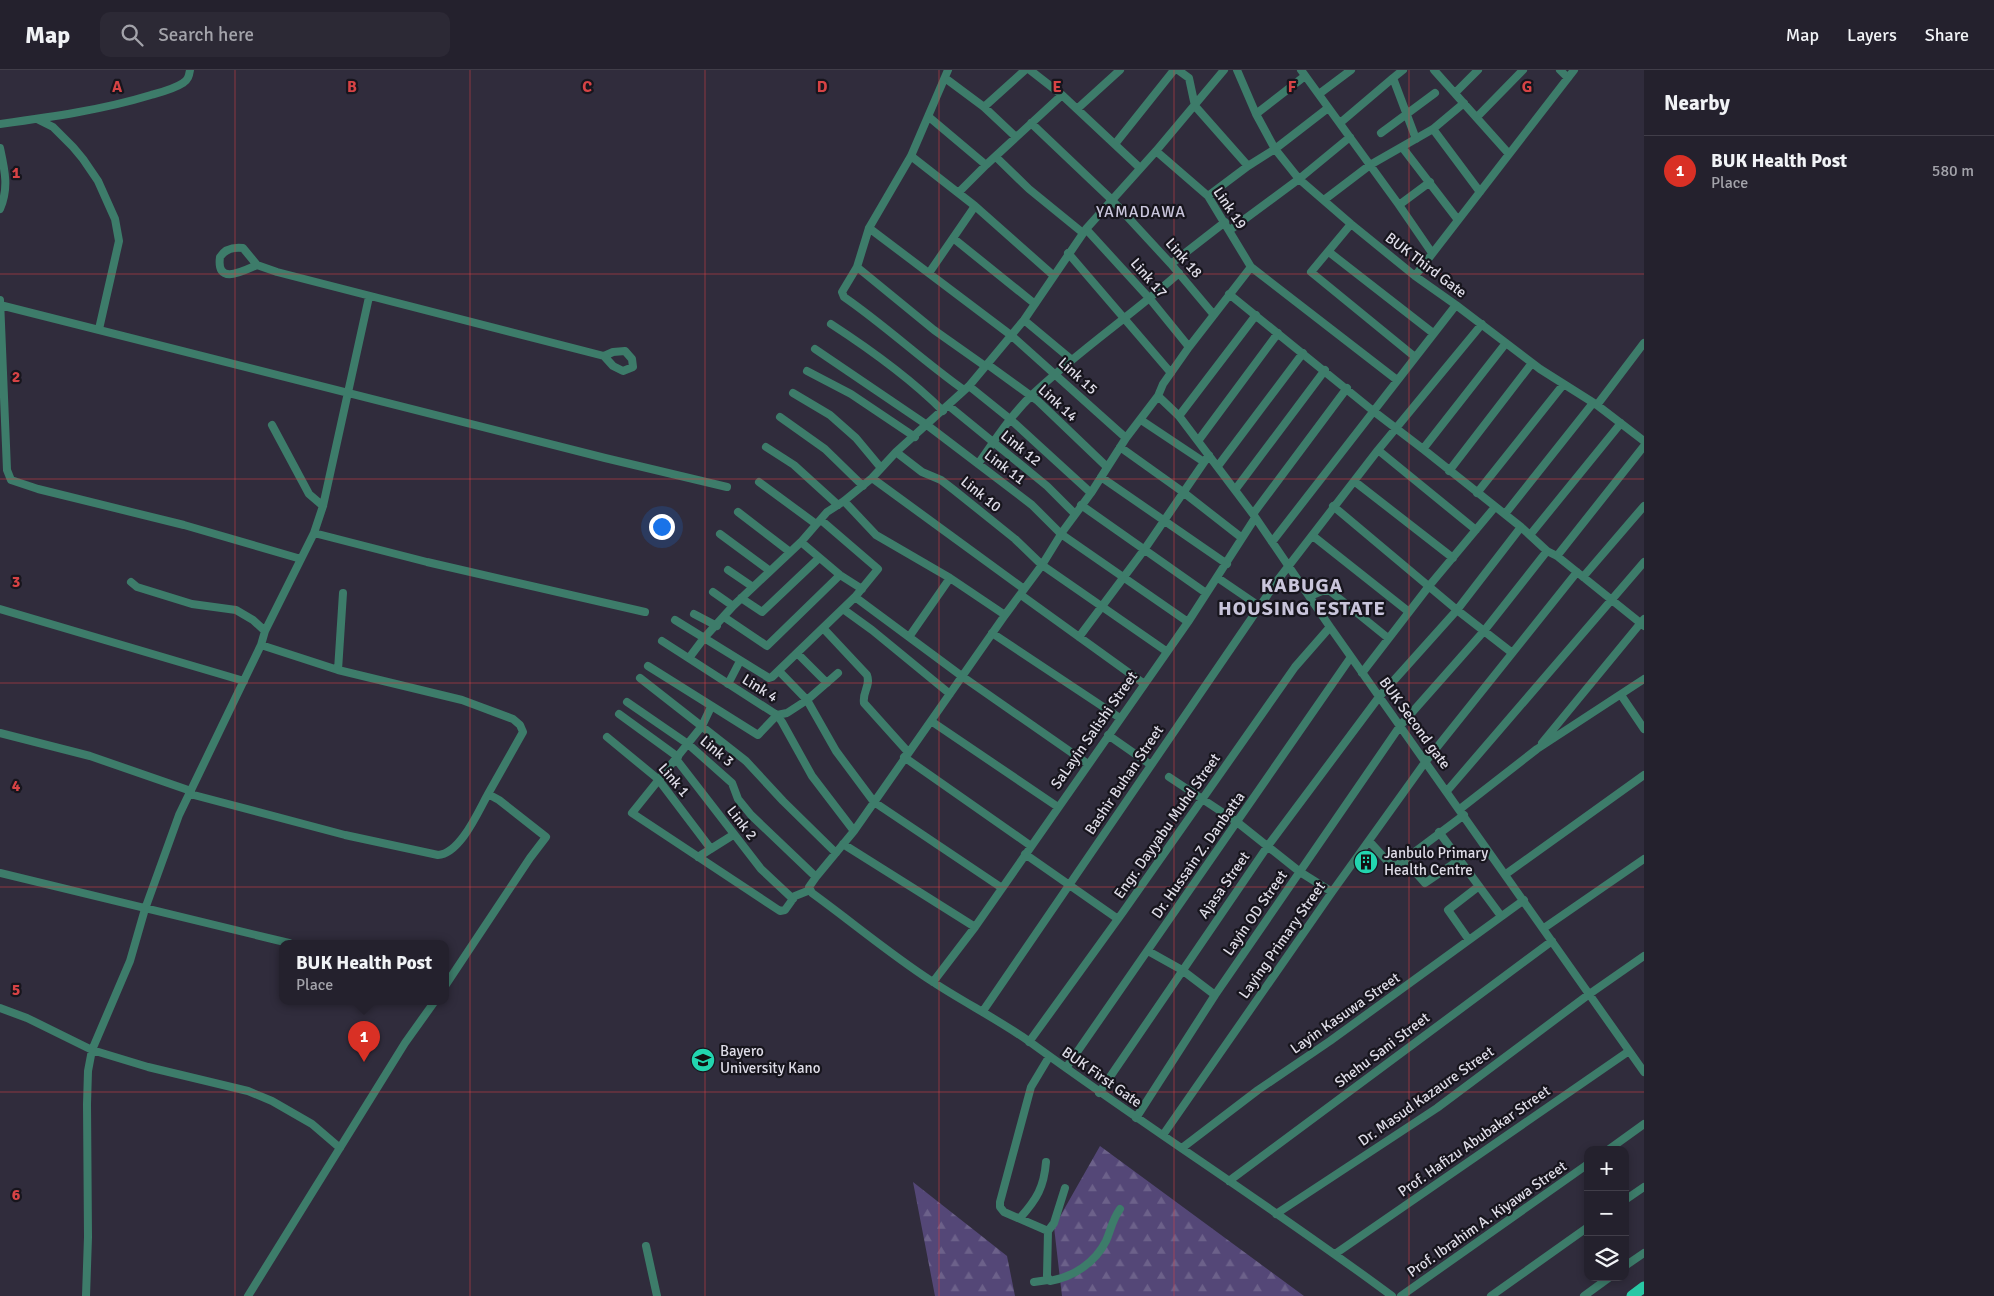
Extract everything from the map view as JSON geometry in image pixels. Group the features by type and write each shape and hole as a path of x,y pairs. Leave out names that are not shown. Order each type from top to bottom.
{"main road":[{"path":"1632,1296 1644,1288"}],"street":[{"path":"0,124 37,119 133,100 173,88 188,78 190,70"},
{"path":"984,107 1025,70"},
{"path":"1030,70 1062,95 1140,168"},
{"path":"1077,109 1120,70"},
{"path":"1115,144 1174,70"},
{"path":"1178,70 1188,78 1195,106 1248,166"},
{"path":"689,658 733,606 801,542 827,512 863,486 896,452 915,437 967,388 1024,320 1084,231 1156,151 1224,70"},
{"name":"BUK Third Gate","path":"1237,70 1256,114 1275,149 1299,179 1350,224 1414,276 1482,324 1532,363 1563,385 1595,404 1644,441"},
{"path":"1340,124 1404,70"},
{"path":"1434,70 1509,154"},
{"path":"1455,93 1478,70"},
{"path":"1477,117 1523,70"},
{"path":"1560,70 1568,78"},
{"path":"1414,276 1574,70"},
{"path":"1319,94 1347,71"},
{"path":"1256,114 1303,73 1400,205 1432,254"},
{"path":"1016,137 946,74 911,156 869,228 857,268 842,292 844,297 898,337 928,364 967,388 1010,419 1091,493"},
{"path":"1394,78 1416,140"},
{"path":"1381,133 1435,93"},
{"path":"958,193 1062,95"},
{"path":"1324,200 1370,164 1433,129 1464,103"},
{"path":"1208,196 1248,166 1275,149 1328,108"},
{"path":"929,117 986,165"},
{"path":"37,119 59,133 83,159 98,181 115,219 119,241 99,329"},
{"name":"Link 18","path":"1031,123 1112,199 1214,315"},
{"path":"1433,129 1480,192"},
{"path":"1230,230 1299,179 1350,137"},
{"path":"1402,147 1458,220"},
{"path":"0,148 7,179 6,194 0,210"},
{"name":"Link 19","path":"1156,151 1208,196 1251,267"},
{"path":"911,156 975,206 1054,276"},
{"name":"Link 17","path":"996,157 1029,189 1084,231 1150,299 1189,347"},
{"path":"1400,205 1430,182"},
{"path":"929,273 975,206"},
{"path":"1171,264 1225,222"},
{"path":"1350,224 1312,271 1312,274 1415,357"},
{"name":"Link 15","path":"869,228 1012,336 1126,438"},
{"path":"953,238 1034,304"},
{"path":"257,266 244,248 237,247 227,250 220,257 220,268 227,274 234,275 257,266 369,297 604,356"},
{"path":"1329,252 1433,333"},
{"path":"1068,253 1171,373"},
{"path":"711,707 702,726 631,812 780,911 784,910 793,899 810,890 809,887 816,876 854,831 906,754 1042,566 1061,534 1091,493 1126,438 1158,396 1163,384 1189,347 1251,267 1396,380"},
{"name":"Link 14","path":"857,268 934,330 1031,396 1107,467"},
{"path":"978,464 1010,419 1031,396 1179,273"},
{"path":"1230,294 1372,410 1521,527 1547,551 1557,556 1643,622 1537,749"},
{"path":"86,1296 88,1237 87,1104 88,1071 92,1050 122,982 164,855 190,793 314,532 323,506 369,297"},
{"path":"0,300 1,368 7,470 10,480 38,489 184,525 301,559"},
{"path":"0,305 595,456 727,487"},
{"path":"1272,542 1372,410 1456,305"},
{"path":"1179,416 1256,315"},
{"path":"1024,320 1072,360"},
{"name":"Link 12","path":"831,324 918,386 993,443 1046,486 1075,514"},
{"name":"Bashir Buhan Street","path":"983,1012 1259,606 1333,506 1482,324"},
{"path":"1198,441 1278,333"},
{"path":"1424,449 1506,343"},
{"path":"1504,514 1644,343"},
{"name":"Link 11","path":"815,349 927,425 1032,505 1061,534 1188,622"},
{"path":"1218,466 1303,353"},
{"path":"1449,471 1532,363"},
{"path":"1235,490 1325,370"},
{"path":"807,371 851,394 915,437"},
{"path":"1477,493 1563,385"},
{"name":"SaLayin Salishi Street","path":"933,982 1002,888 1143,683 1188,622 1218,578 1254,516 1347,388"},
{"path":"793,393 830,415 856,438 881,468"},
{"name":"BUK Second gate","path":"1158,396 1179,416 1198,441 1207,459 1218,466 1254,516 1362,673 1506,874 1588,995 1644,1072"},
{"path":"780,417 825,449 863,486"},
{"path":"1079,637 1144,550 1207,459 1141,420"},
{"path":"1530,535 1621,423"},
{"path":"272,425 309,494 323,506"},
{"path":"1557,556 1644,446"},
{"path":"766,447 794,465 841,503 876,535 950,578 1005,615"},
{"path":"1120,447 1183,492 1242,538"},
{"path":"1378,450 1476,530"},
{"name":"Link 10","path":"896,452 922,472 941,480 954,490 1015,539 1042,566 1166,651"},
{"path":"1101,477 1164,519 1226,564"},
{"path":"872,478 1079,637 1143,683"},
{"path":"1354,481 1453,558"},
{"path":"675,620 769,678 779,671 862,590 878,568 818,522 759,482"},
{"path":"1081,505 1206,593"},
{"path":"1333,506 1456,610 1512,652"},
{"path":"1584,577 1644,506"},
{"path":"1362,673 1429,586 1495,507"},
{"path":"738,512 790,552"},
{"name":"Ajasa Street","path":"1099,1093 1267,848 1379,697 1456,610 1521,527"},
{"path":"314,532 427,562 506,578 645,612"},
{"path":"720,534 770,571"},
{"path":"1312,536 1409,612"},
{"path":"801,542 840,575 862,590"},
{"name":"Layin OD Street","path":"1136,1118 1214,995 1400,726 1484,631 1547,551"},
{"path":"741,598 762,612 819,558"},
{"path":"1447,791 1644,562"},
{"path":"728,570 753,587"},
{"name":"Laying Primary Street","path":"1163,1135 1332,892 1426,761 1577,572"},
{"path":"724,617 767,646 840,575"},
{"path":"909,637 950,578"},
{"path":"1218,578 1259,606"},
{"path":"131,582 137,587 192,604 236,610 253,620 266,631"},
{"path":"1310,596 1322,591 1330,591 1388,638"},
{"path":"713,592 733,606"},
{"path":"338,670 343,593"},
{"path":"855,597 963,677 1088,764"},
{"path":"855,597 963,677"},
{"path":"843,608 950,694"},
{"path":"0,609 244,681"},
{"path":"694,614 716,626"},
{"name":"Engr. Dayyabu Muhd Street","path":"1029,1042 1118,919 1294,667 1330,627"},
{"path":"823,628 867,675 869,684 864,703 906,754 1030,846"},
{"path":"992,634 1120,718"},
{"name":"Link 4","path":"662,641 777,715 812,776 854,831"},
{"path":"0,733 90,756 190,793 345,835 438,854 444,854 456,846 523,732 517,721 462,700 338,670 261,645"},
{"path":"797,653 827,683"},
{"name":"Dr. Hussain Z. Danbatta","path":"1066,1068 1351,657"},
{"path":"728,684 740,661"},
{"path":"648,666 758,735 777,715 807,700 838,673"},
{"path":"779,671 807,700 836,751 874,802 1002,888"},
{"path":"640,678 746,761 783,801 836,852"},
{"path":"1369,841 1394,866 1439,832 1537,749 1644,679"},
{"path":"1621,695 1644,728"},
{"name":"Link 3","path":"627,702 688,744 732,783 738,799 751,815 816,876"},
{"name":"Link 2","path":"619,714 677,758 733,835 761,869 793,899"},
{"path":"931,721 1058,807"},
{"path":"1108,735 1151,765"},
{"name":"Link 1","path":"607,737 658,779 711,849"},
{"path":"1506,874 1644,775"},
{"path":"1169,777 1238,822 1267,848 1332,892"},
{"path":"449,980 546,837 500,800 488,794"},
{"path":"1439,832 1501,916"},
{"path":"698,857 733,835"},
{"path":"843,844 975,926"},
{"path":"1025,854 1068,886 1118,919"},
{"path":"1404,859 1425,883 1460,860"},
{"path":"1544,928 1644,859"},
{"path":"0,873 145,910 279,941"},
{"path":"1469,940 1448,910 1479,886"},
{"name":"BUK First Gate","path":"810,890 933,982 1029,1042 1099,1093 1335,1254 1392,1296"},
{"name":"Layin Kasuwa Street","path":"1182,1148 1258,1090 1330,1041 1524,900"},
{"name":"Shehu Sani Street","path":"1229,1181 1552,941"},
{"path":"1148,951 1182,970 1214,995"},
{"name":"Dr. Masud Kazaure Street","path":"1276,1214 1437,1108 1588,995 1644,956"},
{"path":"248,1296 405,1043 432,1005"},
{"path":"0,1008 27,1018 92,1050 148,1067 248,1091 272,1101 312,1124 340,1148"},
{"name":"Prof. Hafizu Abubakar Street","path":"1335,1254 1629,1051"},
{"path":"1048,1231 1004,1212 1000,1207 1000,1202 1031,1087 1049,1057"},
{"path":"1614,1146 1644,1124"},
{"path":"1020,1218 1040,1192 1045,1178 1046,1162"},
{"name":"Prof. Ibrahim A. Kiyawa Street","path":"1402,1296 1584,1167"},
{"path":"1629,1197 1644,1187"},
{"path":"1048,1280 1046,1260 1048,1231 1054,1223 1065,1188"},
{"path":"1034,1282 1069,1276 1089,1263 1102,1247 1114,1217 1120,1209"},
{"path":"1491,1296 1584,1230"},
{"path":"646,1246 656,1296"},
{"path":"1629,1263 1644,1253"},
{"path":"1584,1296 1605,1281"}],"green space":[{"path":"1100,1146 1304,1296 1062,1296 1054,1227"},
{"path":"913,1182 1007,1256 1015,1296 935,1296"}],"place":[{"name":"Janbulo Primary Health Centre","path":"1366,862"},
{"name":"Bayero University Kano","path":"703,1060"},
{"name":"BUK Health Post","path":"364,1062"}],"district":[{"name":"YAMADAWA","path":"1141,211"},
{"name":"KABUGA HOUSING ESTATE","path":"1302,596"}]}
